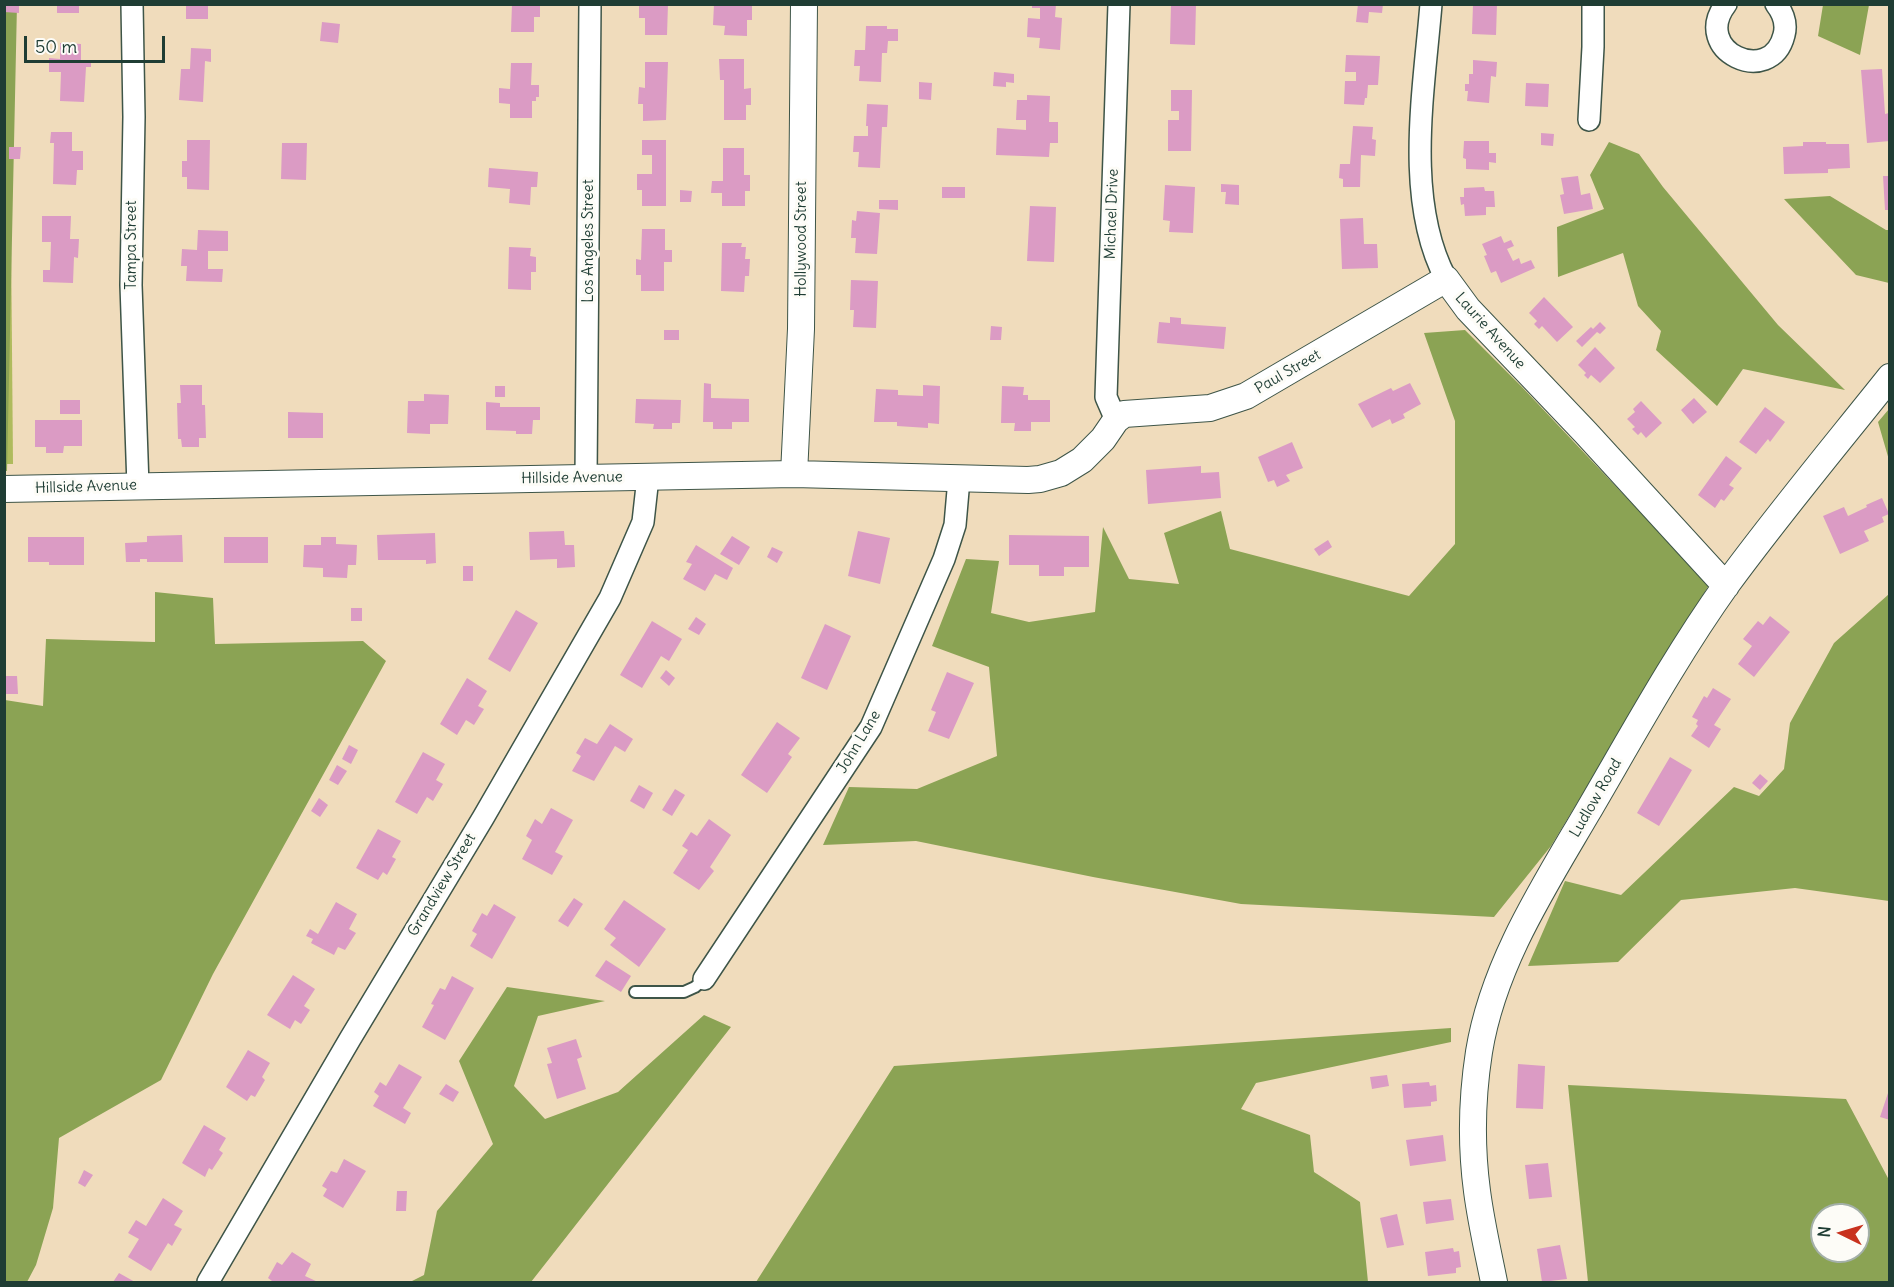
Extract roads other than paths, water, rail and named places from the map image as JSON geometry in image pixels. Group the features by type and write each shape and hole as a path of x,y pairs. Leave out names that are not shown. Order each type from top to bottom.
{"street":[{"name":"Tampa Street","path":"132,4 134,117 131,285 138,486"},
{"name":"Los Angeles Street","path":"586,477 590,4"},
{"name":"Hollywood Street","path":"794,474 801,309 804,4"},
{"name":"Michael Drive","path":"1116,420 1106,397 1119,4"},
{"name":"Laurie Avenue","path":"1431,4 1420,149 1421,176 1433,253 1446,279 1468,309 1586,433 1726,586"},
{"path":"1589,120 1593,4"},
{"path":"1726,4 1718,20 1718,33 1722,44 1735,57 1753,62 1772,55 1784,39 1784,18 1776,4"},
{"name":"Paul Street","path":"1116,420 1132,412 1210,408 1246,396 1446,279"},
{"name":"Ludlow Road","path":"1494,1282 1477,1189 1474,1143 1477,1074 1491,1001 1510,954 1544,888 1651,703 1726,586 1811,474 1890,377"},
{"name":"Hillside Avenue","path":"4,489 794,474 1028,480 1061,473 1082,460 1103,439 1116,420"},
{"name":"Grandview Street","path":"208,1282 489,808 610,598 643,522 648,477"},
{"name":"John Lane","path":"704,979 871,727 944,558 955,525 959,479"}],"lane":[{"path":"635,992 684,992 695,987 704,979"}]}
